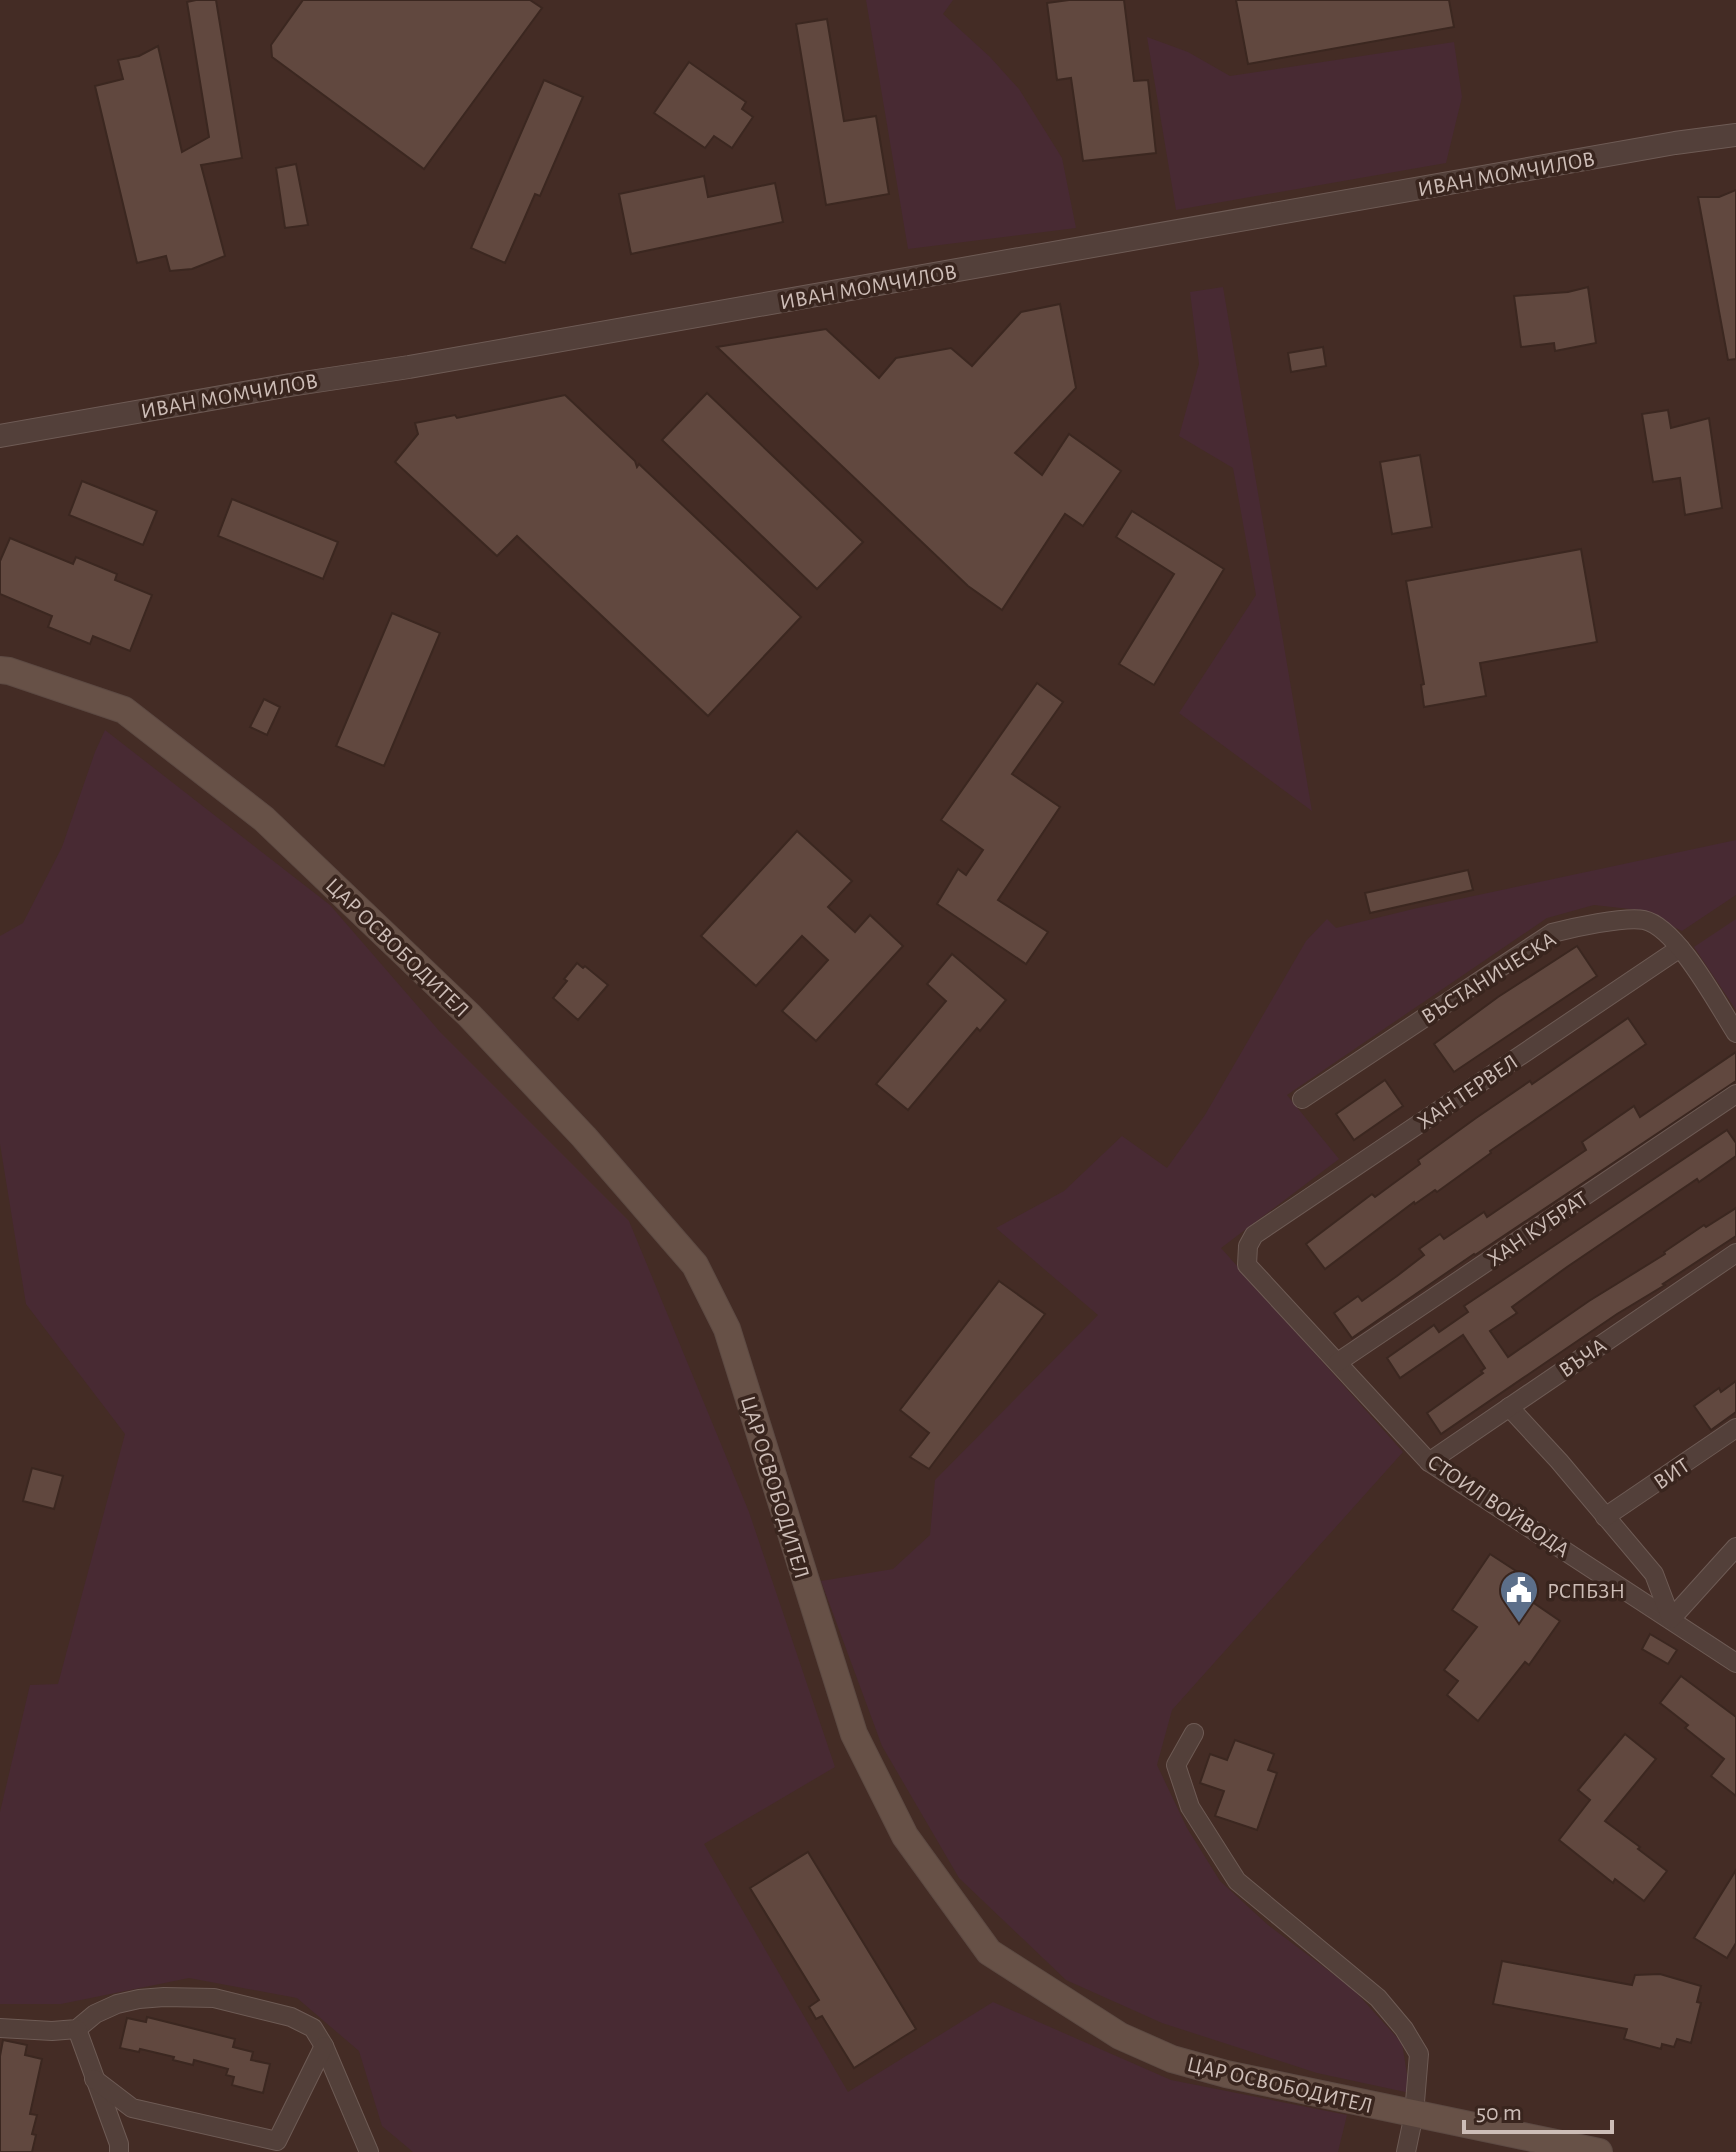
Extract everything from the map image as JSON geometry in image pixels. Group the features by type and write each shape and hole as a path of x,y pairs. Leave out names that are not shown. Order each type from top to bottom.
{"main road":[{"name":"ЦАР ОСВОБОДИТЕЛ","path":"0,670 124,710 264,819 469,1015 584,1137 695,1265 727,1329 854,1734 905,1836 989,1952 1120,2036 1172,2059 1226,2074 1599,2152"}],"street":[{"name":"ИВАН МОМЧИЛОВ","path":"0,436 439,362 1675,143 1736,135"},
{"name":"ВЪСТАНИЧЕСКА","path":"1302,1099 1552,933 1585,926 1644,920 1665,931 1680,948 1736,1033"},
{"name":"ХАН ТЕРВЕЛ","path":"1254,1235 1680,948"},
{"name":"ХАН КУБРАТ","path":"1338,1362 1736,1094"},
{"name":"СТОИЛ ВОЙВОДА","path":"1254,1235 1248,1246 1247,1265 1429,1462 1736,1663"},
{"name":"ВЪЧА","path":"1429,1462 1736,1253"},
{"path":"1509,1407 1654,1574 1671,1619 1736,1547"},
{"name":"ВИТ","path":"1605,1517 1736,1428"},
{"path":"1194,1733 1176,1765 1190,1807 1237,1881 1378,1998 1404,2029 1419,2054 1414,2114 1406,2152"},
{"path":"0,2028 77,2029 95,2014 139,1999 214,1998 291,2017 313,2028 324,2046 369,2152"},
{"path":"77,2029 119,2144 119,2152"},
{"path":"94,2079 132,2108 277,2141 324,2046"}],"shaded area":[{"path":"866,0 953,0 943,14 990,57 1019,89 1062,158 1076,228 908,249"},
{"path":"1147,37 1188,52 1230,76 1454,42 1462,97 1446,163 1176,210"},
{"path":"1223,287 1312,811 1179,713 1256,595 1233,468 1179,436 1199,364 1190,292"},
{"path":"105,730 330,905 441,1033 629,1221 749,1512 835,1767 704,1844 848,2092 993,2002 1171,2080 1347,2115 1338,2152 413,2152 382,2126 359,2051 297,1998 189,1978 61,2004 0,2004 0,1812 30,1685 58,1684 125,1434 26,1304 0,1144 0,936 23,923 62,847"},
{"path":"1736,840 1736,895 1682,931 1639,910 1594,905 1547,918 1287,1095 1339,1159 1221,1248 1403,1452 1172,1710 1157,1765 1187,1828 1220,1881 1268,1925 1353,1989 1402,2043 1410,2093 1317,2073 1162,2023 1066,1980 959,1878 882,1746 821,1581 893,1569 930,1535 935,1480 1098,1315 996,1228 1064,1191 1122,1136 1167,1168 1205,1115 1306,941 1327,919 1336,928"},
{"path":"1736,919 1736,1010 1694,947"}],"building":[{"path":"216,0 242,158 201,165 225,256 192,269 170,271 166,256 137,263 95,86 123,79 118,60 139,56 158,46 182,152 209,137 187,2"},
{"path":"303,0 530,0 542,8 424,169 272,57 271,45"},
{"path":"1124,0 1134,81 1148,80 1156,153 1083,161 1071,78 1057,80 1047,3"},
{"path":"1236,0 1449,0 1454,27 1248,64"},
{"path":"827,19 844,121 876,116 889,194 826,205 796,24"},
{"path":"689,62 746,102 742,109 753,117 732,148 714,136 705,148 654,113"},
{"path":"544,80 583,97 540,196 535,194 505,263 471,248"},
{"path":"296,164 308,225 285,228 276,168"},
{"path":"704,176 708,197 775,183 783,222 631,254 619,194"},
{"path":"1736,190 1736,359 1728,360 1698,197 1719,197"},
{"path":"1588,287 1596,343 1555,351 1554,343 1521,347 1514,296 1568,292"},
{"path":"1060,304 1076,388 1015,453 1042,475 1069,434 1121,471 1083,526 1065,514 1002,610 968,586 717,347 826,329 879,378 896,358 951,348 972,366 1021,312"},
{"path":"1323,347 1326,366 1291,372 1288,353"},
{"path":"707,393 863,542 817,589 662,440"},
{"path":"565,395 635,461 637,467 639,464 801,617 708,716 517,536 497,556 395,462 418,434 415,423 455,415 457,418"},
{"path":"1668,410 1671,428 1709,418 1722,508 1685,515 1680,478 1653,482 1642,414"},
{"path":"1420,455 1432,527 1392,534 1380,462"},
{"path":"82,481 157,511 143,545 69,515"},
{"path":"232,499 338,542 323,579 218,536"},
{"path":"1132,511 1224,569 1154,685 1119,664 1174,574 1116,537"},
{"path":"10,538 73,564 76,557 117,574 115,580 152,595 130,651 93,636 90,644 48,627 52,616 0,594 0,561"},
{"path":"1581,549 1597,642 1480,663 1486,696 1424,707 1421,685 1424,684 1406,581"},
{"path":"392,613 440,633 384,766 336,746"},
{"path":"1037,683 1063,702 1012,774 1060,807 998,900 1048,932 1026,964 937,904 958,869 966,875 983,850 941,820"},
{"path":"264,699 280,707 267,735 250,727"},
{"path":"797,831 852,881 828,907 855,932 870,915 903,946 816,1041 782,1011 828,960 802,936 756,986 701,936"},
{"path":"1468,870 1473,890 1370,913 1365,893"},
{"path":"1577,946 1597,976 1454,1072 1434,1044 1498,997"},
{"path":"952,954 1006,1000 980,1031 977,1028 908,1110 876,1084 946,1001 927,984"},
{"path":"577,963 608,985 578,1020 553,998"},
{"path":"1628,1018 1646,1044 1490,1151 1437,1192 1435,1190 1414,1202 1325,1269 1306,1244 1372,1194 1375,1197 1420,1164 1418,1160 1476,1118"},
{"path":"1736,1052 1736,1081 1352,1338 1334,1313 1358,1296 1362,1301 1397,1276 1424,1255 1419,1249 1440,1234 1444,1239 1484,1212 1487,1217 1586,1150 1582,1142 1634,1106 1640,1117"},
{"path":"1385,1080 1403,1106 1354,1140 1336,1114"},
{"path":"1727,1130 1736,1143 1736,1156 1567,1267 1512,1307 1517,1313 1490,1331 1508,1357 1704,1225 1706,1227 1736,1208 1736,1236 1441,1434 1427,1413 1483,1373 1481,1371 1485,1368 1463,1335 1400,1378 1387,1358 1434,1325 1439,1332 1468,1312 1464,1306"},
{"path":"999,1281 1045,1314 929,1469 910,1457 929,1433 900,1410"},
{"path":"1736,1381 1736,1412 1711,1430 1694,1406 1719,1388 1721,1392"},
{"path":"32,1468 63,1476 54,1509 23,1501"},
{"path":"1490,1554 1516,1571 1506,1584 1560,1621 1529,1665 1525,1662 1478,1721 1447,1695 1458,1681 1444,1670 1477,1627 1452,1610"},
{"path":"1650,1634 1677,1650 1668,1664 1642,1649"},
{"path":"1681,1676 1736,1717 1736,1796 1711,1776 1724,1759 1660,1703"},
{"path":"1625,1734 1656,1759 1605,1821 1667,1871 1644,1901 1615,1879 1613,1883 1559,1840 1590,1800 1578,1790"},
{"path":"1235,1740 1274,1754 1268,1770 1277,1773 1257,1830 1215,1816 1224,1791 1200,1783 1210,1754 1227,1760"},
{"path":"808,1852 916,2029 854,2068 822,2016 816,2019 809,2007 819,2000 750,1888"},
{"path":"1736,1870 1736,1943 1727,1958 1694,1938"},
{"path":"1502,1961 1632,1985 1635,1975 1660,1974 1701,1986 1697,2002 1701,2003 1691,2043 1677,2039 1674,2047 1662,2044 1661,2049 1624,2039 1627,2029 1493,2004"},
{"path":"147,2017 235,2039 233,2047 253,2052 251,2060 270,2064 263,2093 232,2085 234,2077 226,2075 228,2069 194,2060 193,2065 140,2049 139,2052 120,2048 127,2018 146,2022"},
{"path":"3,2040 27,2045 25,2055 42,2059 30,2114 37,2115 32,2134 36,2135 32,2152 0,2152 0,2056"}],"place":[{"name":"РСПБЗН","path":"1519,1624"}]}
